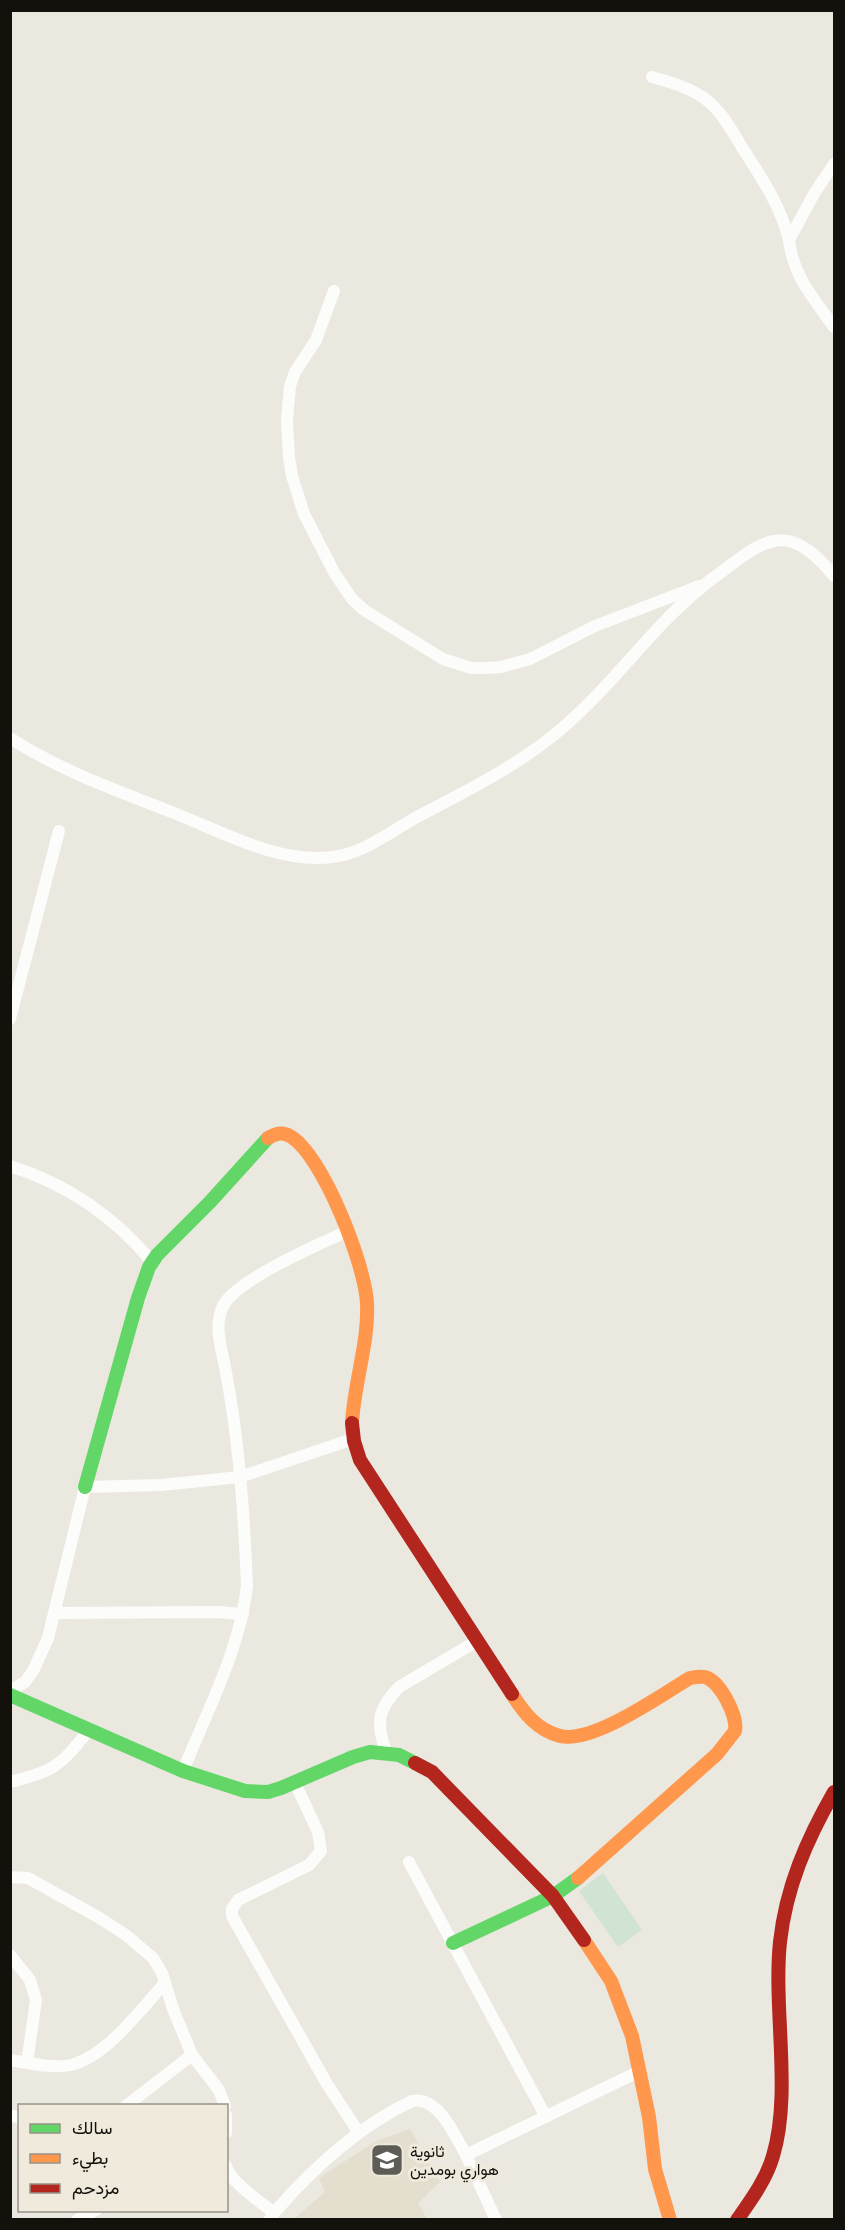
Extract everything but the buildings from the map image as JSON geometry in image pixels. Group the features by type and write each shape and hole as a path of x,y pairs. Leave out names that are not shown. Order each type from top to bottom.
{"street":[{"path":"652,77 684,87 704,98 717,109 773,197 786,226 792,259 800,279 834,327"},
{"path":"789,240 815,192 834,164"},
{"path":"334,291 316,340 290,386 287,420 289,457 292,476 304,514 335,574 352,599 364,610 443,659 471,668 501,667 530,659 595,626 703,585"},
{"path":"10,738 51,762 87,778 269,850 291,856 314,858 346,854 364,848 457,797 535,750 562,728 633,657 662,624 703,585 744,555 772,541 783,540 800,545 818,558 834,576"},
{"path":"10,1018 59,831"},
{"path":"453,1943 553,1896 581,1876 717,1754 735,1731 734,1713 713,1681 699,1676 690,1678 606,1726 574,1737 553,1734 539,1727 524,1713 360,1460 353,1439 353,1418 367,1302 360,1264 331,1196 306,1150 296,1139 288,1134 279,1133 264,1140 250,1154 210,1202 152,1262 138,1298 85,1487 48,1638 33,1671 25,1682 10,1693 183,1771 252,1792 268,1792 295,1783 353,1757 370,1752 399,1755 432,1772 553,1896 587,1943 610,1981 624,2011 640,2071 649,2117 655,2169 670,2220"},
{"path":"10,1166 57,1184 87,1201 128,1235 152,1262"},
{"path":"183,1771 233,1647 243,1614 247,1586 235,1424 218,1327 220,1316 225,1304 233,1294 265,1272 303,1251 346,1232"},
{"path":"85,1487 151,1485 240,1476 353,1439"},
{"path":"54,1613 218,1612 243,1614"},
{"path":"386,1752 381,1737 380,1715 389,1698 399,1688 477,1641"},
{"path":"10,1782 35,1776 58,1765 90,1729"},
{"path":"295,1783 318,1832 321,1851 309,1864 238,1900 232,1909 232,1916 327,2084 359,2133"},
{"path":"737,2220 760,2186 773,2157 781,2126 778,1997 782,1928 791,1887 806,1844 834,1792"},
{"path":"409,1862 546,2117"},
{"path":"10,1877 28,1878 98,1917 126,1935 153,1958 159,1966 173,2009 192,2055 219,2090 224,2104"},
{"path":"10,1955 30,1980 36,2000 27,2063"},
{"path":"10,2060 58,2066 88,2058 106,2046 165,1983"},
{"path":"129,2104 192,2055"},
{"path":"466,2155 640,2071"},
{"path":"228,2170 272,2216 316,2170 359,2133 400,2106 418,2100 433,2106 441,2114 466,2155 496,2220"},
{"path":"77,2220 94,2212"}],"shaded area":[{"name":"ثانوية هواري بومدين","path":"410,2129 440,2182 418,2203 427,2219 294,2219 325,2192 319,2178 376,2141"}],"green space":[{"path":"603,1873 642,1930 618,1947 579,1891"}],"traffic: fast":[{"path":"85,1487 138,1298 149,1267 157,1255 210,1202 268,1138"},
{"path":"10,1695 183,1771 245,1791 268,1792 281,1788 370,1752 399,1755 415,1763"},
{"path":"453,1943 553,1896 578,1878"}],"traffic: slow":[{"path":"268,1138 279,1134 290,1136 303,1147 316,1165 341,1213 359,1265 365,1287 367,1318 352,1423"},
{"path":"512,1694 538,1725 560,1736 574,1737 608,1726 694,1677 705,1677 711,1680 722,1692 731,1708 735,1731 717,1754 578,1878"},
{"path":"584,1940 611,1981 632,2036 649,2117 655,2169 670,2220"}],"traffic: jam":[{"path":"352,1423 354,1441 360,1460 512,1694"},
{"path":"415,1763 432,1772 553,1896 584,1940"},
{"path":"737,2220 758,2190 766,2173 773,2156 778,2131 782,2078 778,1968 787,1902 799,1864 834,1792"}],"place":[{"name":"ثانوية هواري بومدين","path":"387,2160"}]}
